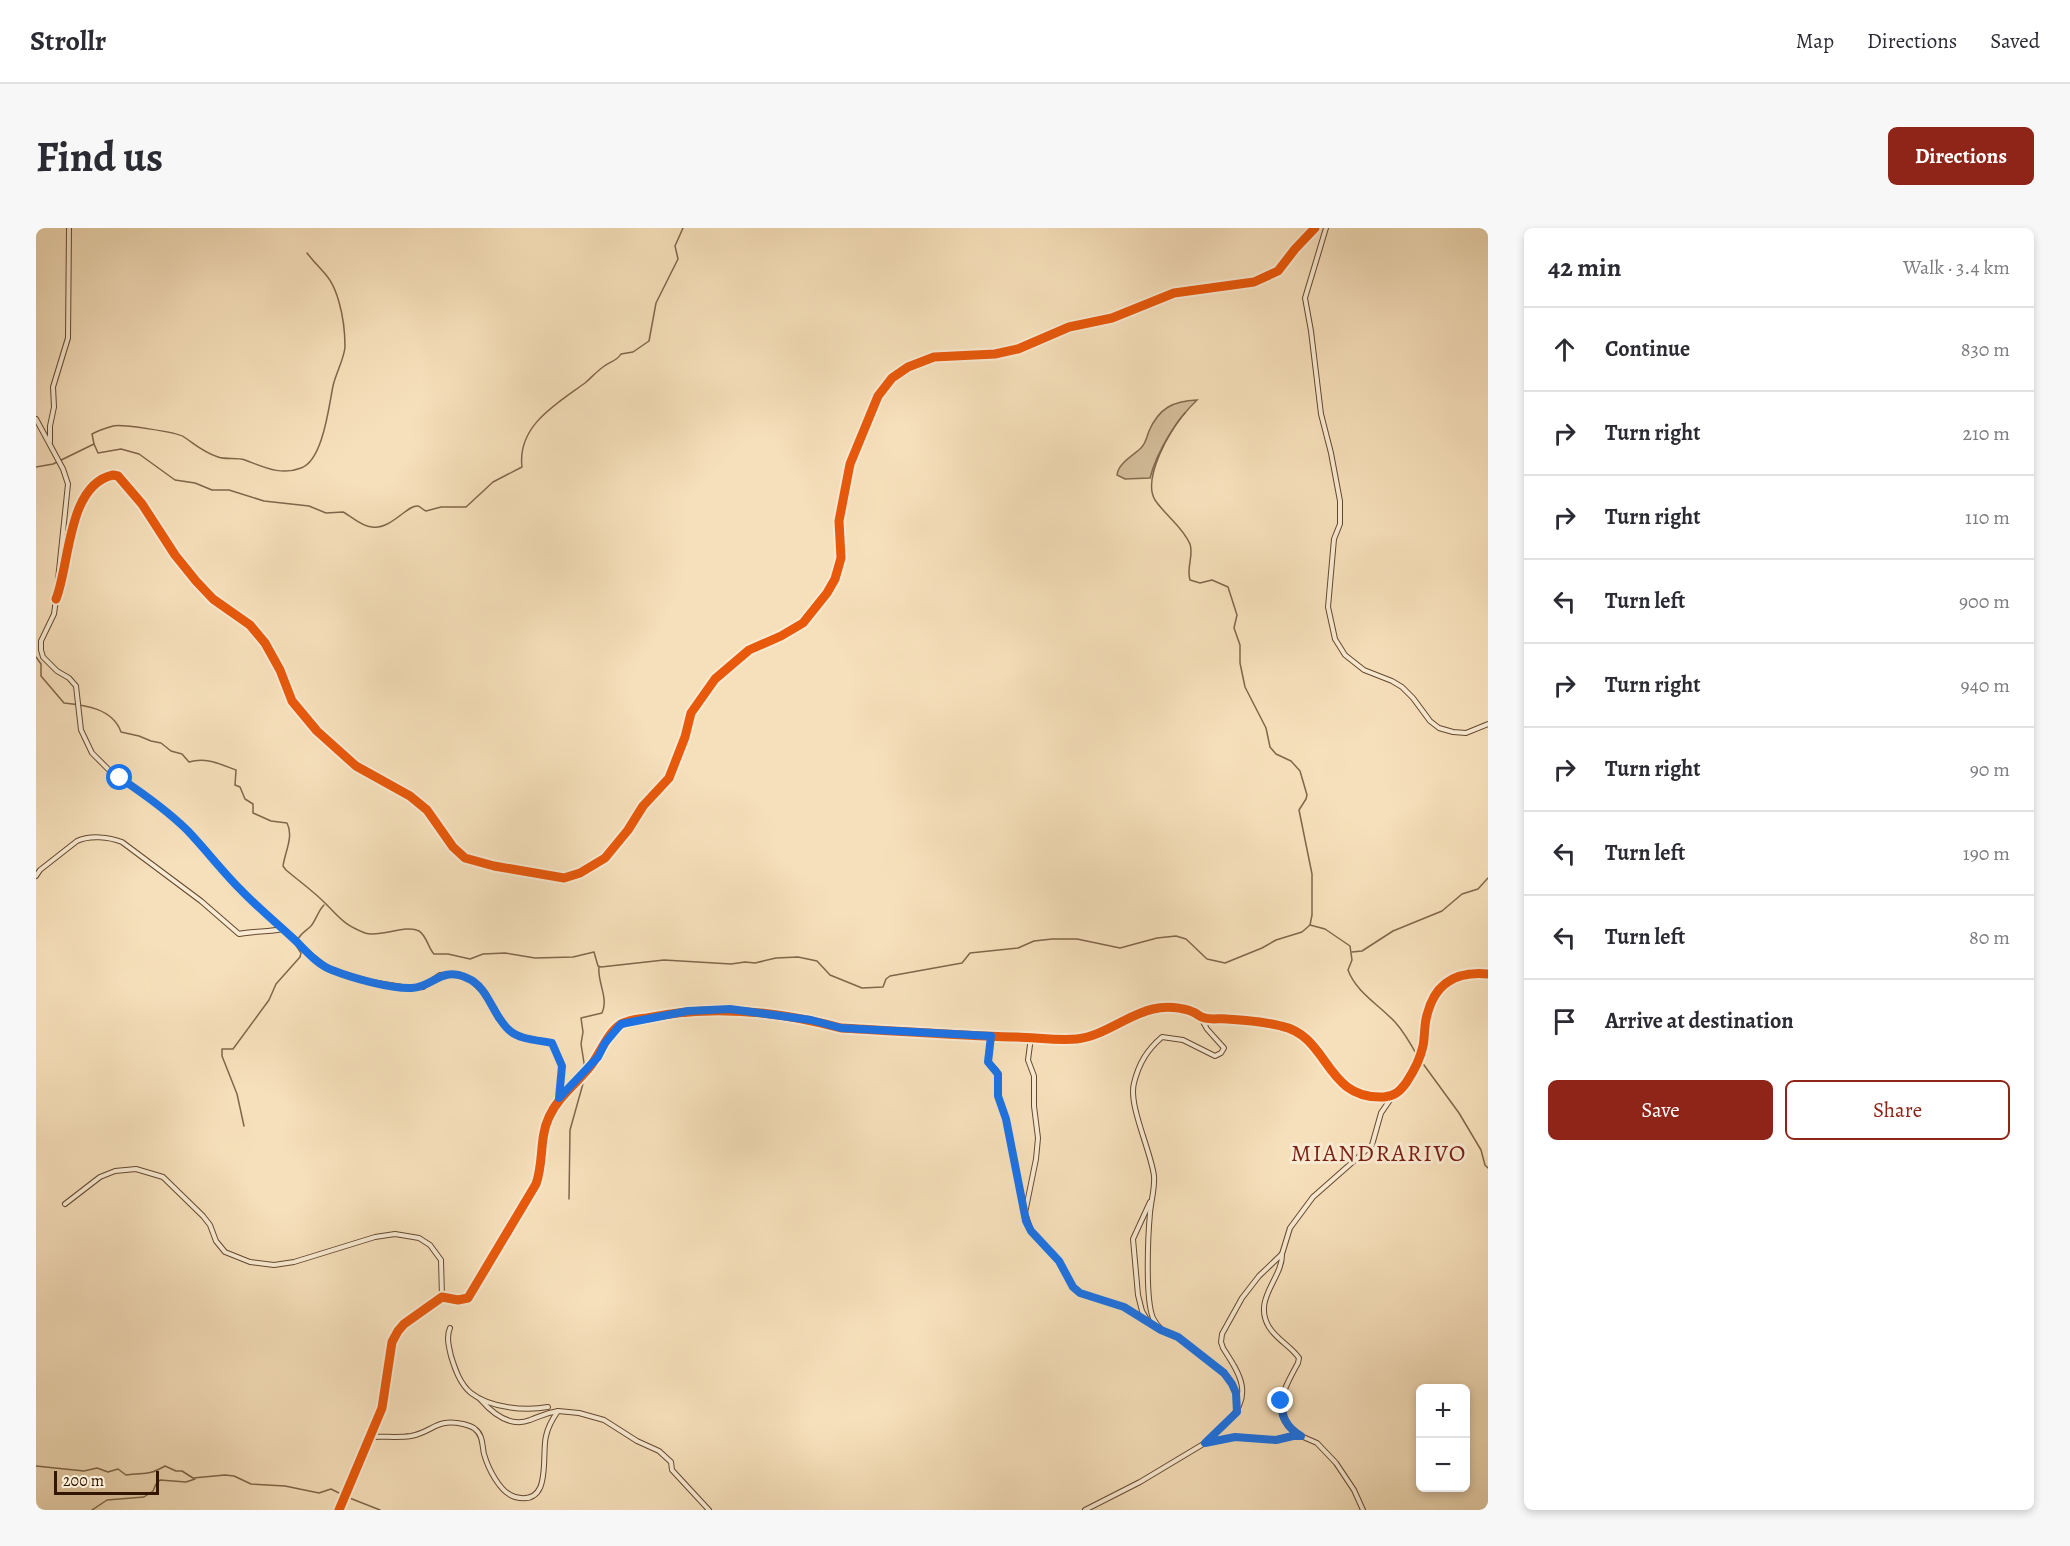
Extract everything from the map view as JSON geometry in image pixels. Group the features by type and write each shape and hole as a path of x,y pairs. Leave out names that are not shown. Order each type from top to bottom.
{"street":[{"path":"50,443 50,426 54,407 53,387 68,338 69,228"},
{"path":"56,599 60,591 67,549 79,509 98,481 113,475 118,477 142,504 175,555 196,581 213,599 250,625 265,643 280,670 292,701 324,738 356,766 419,803 427,810 453,847 465,858 494,866 564,878 580,873 605,858 628,830 643,806 669,778 685,737 691,713 715,679 749,650 803,623 827,593 835,579 841,558 839,521 850,464 878,396 892,378 908,367 934,357 995,354 1018,349 1069,327 1112,318 1174,293 1254,282 1278,272 1315,228"},
{"path":"1326,228 1305,298 1321,414 1340,501 1340,524 1334,539 1328,607 1335,639 1345,655 1364,670 1402,687 1430,721 1439,728 1466,733 1488,724"},
{"path":"36,419 57,457 68,484 54,614 41,641 41,650 43,657 76,686 78,711 84,738 92,753 110,771 152,800 186,829 238,888 330,970 371,982 409,988 423,987 440,975 458,974 470,979 486,994 498,1018 510,1031 521,1037 552,1043 562,1066 559,1098"},
{"path":"36,876 40,870 83,838 115,839 201,901 239,934 255,930 283,929"},
{"path":"1363,1510 1354,1490 1335,1463 1317,1443 1287,1426 1281,1414 1282,1391 1299,1358 1269,1328 1264,1316 1264,1304 1271,1282 1282,1260 1290,1228 1313,1197 1372,1145 1381,1113 1393,1096 1403,1087 1420,1058 1426,1016 1434,994 1455,978 1470,974 1488,974"},
{"path":"339,1510 382,1408 392,1342 398,1330 442,1298 458,1300 468,1298 536,1184 540,1174 542,1140 548,1118 559,1098 586,1072 621,1024 688,1011 730,1009 811,1020 841,1028 1079,1039 1154,1008 1172,1007 1194,1012 1224,1048 1221,1053 1215,1056 1183,1040 1162,1037 1148,1049 1141,1060 1133,1084 1139,1123 1155,1178 1150,1212 1148,1285 1152,1315 1161,1330"},
{"path":"1201,1018 1279,1025 1293,1029 1313,1045 1342,1084 1369,1096 1393,1096"},
{"path":"991,1036 988,1062 998,1074 998,1096 1006,1119 1024,1213 1031,1231 1059,1261 1073,1287 1080,1293 1124,1307 1150,1324 1178,1337 1224,1373 1236,1393 1237,1412"},
{"path":"1024,1213 1036,1159 1038,1138 1034,1106 1035,1076 1028,1060 1031,1037"},
{"path":"65,1204 100,1177 136,1169 163,1177 203,1216 216,1241 225,1252 250,1262 274,1265 294,1262 375,1237 395,1234 419,1238 430,1245 441,1260 442,1298"},
{"path":"1150,1324 1142,1311 1138,1295 1133,1239 1153,1196"},
{"path":"1085,1510 1148,1478 1205,1443 1237,1412 1243,1387 1237,1369 1223,1348 1222,1334 1242,1298 1259,1276 1282,1254"},
{"path":"450,1328 448,1347 455,1370 470,1392 501,1417 512,1423 520,1423 532,1420 544,1413 558,1411 579,1413 604,1420 637,1441 659,1451 671,1462 672,1470 709,1510"},
{"path":"480,1398 512,1408 548,1407"},
{"path":"370,1437 412,1436 440,1422 468,1425 476,1429 482,1439 484,1454 492,1473 503,1488 513,1497 527,1499 536,1495 540,1490 546,1457 546,1437 553,1417 558,1411"},
{"path":"1205,1443 1235,1437 1276,1440 1301,1436"}],"shaded area":[{"path":"1197,400 1182,416 1169,436 1157,457 1150,478 1125,479 1117,475 1123,463 1143,446 1153,423 1162,411 1174,404"}],"waterway":[{"path":"36,467 53,464 94,444 98,453 121,449 139,454 175,480 195,483 212,490 229,490 264,501 309,506 326,513 343,512 360,523 372,527 386,525 414,506 426,511 441,507 466,507 493,482 522,467 522,452 526,440 532,428 551,408 621,354 633,352 649,341 656,303 678,259 675,246 683,228"},
{"path":"94,444 92,434 113,426 126,426 180,435 204,451 218,457 242,459 273,470 294,470 309,463 315,455 324,432 333,386 345,347 343,318 336,293 330,280 307,253"},
{"path":"36,657 41,664 41,676 64,703 81,705 105,713 112,718 121,732 161,743 171,751 182,754 189,762 207,761 236,770 235,785 240,787 245,799 253,804 253,813 271,821 287,823 290,833 283,866 286,870 352,927 371,934 414,929 424,936 434,954 448,954 470,959 483,954 505,953 535,958 573,957 594,952 598,966 601,967 664,960 755,963 776,958 798,957 817,961 830,975 862,988 883,987 890,976 962,963 970,953 1018,948 1034,941 1052,939 1077,939 1120,948 1157,938 1176,936 1186,939 1207,959 1225,963 1276,940 1302,932 1310,925 1312,874 1299,810 1307,795 1300,771 1291,761 1276,754 1270,747 1266,728 1245,687 1240,663 1240,645 1234,628 1237,615 1228,587 1212,580 1200,583 1190,580 1190,544 1183,532 1155,500 1152,491 1155,467 1165,442 1185,413"},
{"path":"1352,952 1362,951 1393,931 1442,911 1462,894 1478,889 1488,878"},
{"path":"297,940 311,926 324,905"},
{"path":"1310,925 1325,929 1350,946 1352,960 1348,970 1356,985 1398,1026 1418,1057"},
{"path":"244,1126 237,1094 222,1056 222,1049 233,1049 269,1000 276,984 300,957 301,953 295,944"},
{"path":"585,1069 581,1044 583,1032 581,1018 602,1013 604,996 599,967"},
{"path":"1421,1061 1459,1113 1481,1150 1488,1168"},
{"path":"569,1199 570,1130 586,1073"},
{"path":"36,1466 84,1471 97,1468 108,1472 118,1469 126,1475 149,1473 165,1466 182,1471 193,1478 234,1476 251,1484 285,1486 319,1493 331,1489 343,1495"},
{"path":"92,1510 107,1500 144,1497 153,1491 160,1480 186,1482 195,1479"},
{"path":"347,1497 380,1510"}],"cycle path":[{"path":"56,599 78,510 87,494 98,482 113,475 118,476 142,504 175,555 196,581 213,599 250,625 265,643 280,670 292,701 317,731 356,766 410,796 427,810 453,847 465,858 494,866 564,878 580,873 605,858 628,830 643,806 669,778 685,737 691,713 715,679 749,650 803,623 827,593 835,579 841,558 839,521 850,464 878,396 892,378 908,367 934,357 995,354 1018,349 1069,327 1112,318 1174,293 1254,282 1278,271 1315,228"},
{"path":"339,1510 382,1408 392,1342 398,1331 404,1324 442,1297 458,1300 468,1298 536,1184 544,1133 549,1117 562,1097 593,1063 611,1033 621,1024 696,1011 744,1011 793,1017 841,1028 1077,1039 1097,1034 1143,1012 1158,1008 1173,1008 1189,1010 1208,1019 1261,1022 1297,1032 1309,1042 1349,1089 1364,1095 1384,1097 1399,1091 1414,1070 1422,1051 1426,1019 1435,995 1441,987 1457,977 1488,974"}],"district":[{"name":"MIANDRARIVO","path":"1379,1153"}],"route":[{"path":"120,778 152,800 186,829 238,888 330,970 371,982 409,988 423,987 440,975 458,974 470,979 486,994 498,1018 510,1031 521,1037 552,1043 562,1066 559,1098 587,1071 605,1043 621,1024 688,1011 730,1009 811,1020 841,1028 991,1036 988,1062 998,1074 998,1096 1006,1119 1026,1221 1031,1231 1059,1261 1073,1287 1080,1293 1124,1307 1150,1324 1178,1337 1224,1373 1236,1393 1237,1412 1205,1443 1235,1437 1276,1440 1301,1436 1287,1426 1281,1414 1281,1401"}]}
